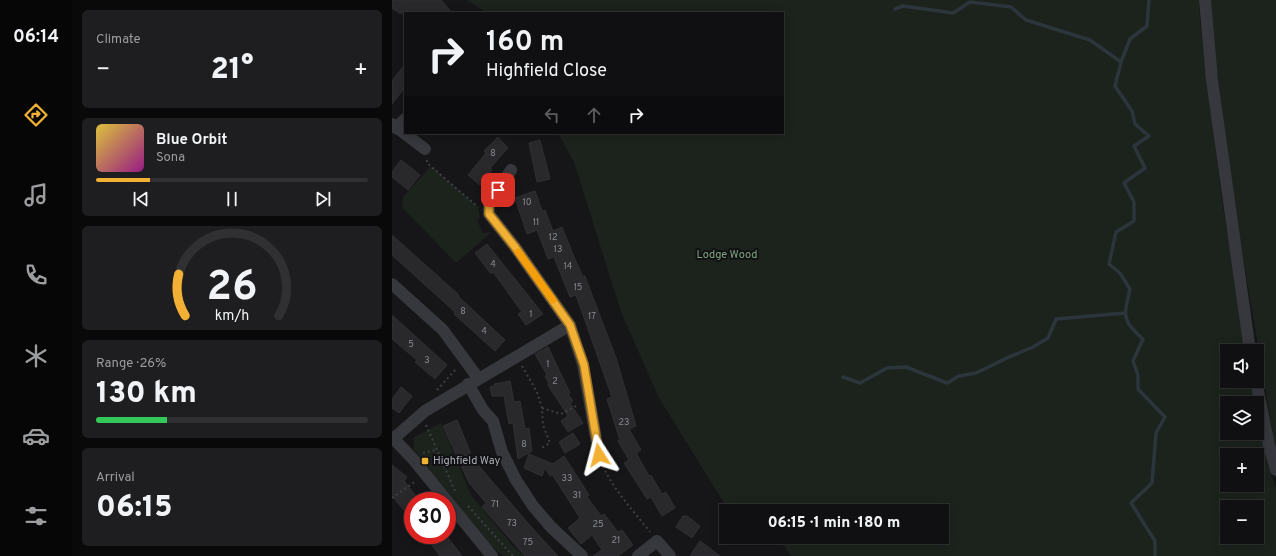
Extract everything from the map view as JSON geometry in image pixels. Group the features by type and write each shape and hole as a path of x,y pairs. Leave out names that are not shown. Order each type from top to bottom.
{"street":[{"path":"1205,0 1212,80 1249,344"},
{"path":"404,120 394,126 404,133"},
{"path":"405,134 425,149"},
{"path":"511,170 489,203 488,210 491,218 515,247 570,325 584,365 599,455"},
{"path":"392,284 443,330 464,360 483,410 492,421 502,452 516,480 533,506 551,527 582,556"},
{"path":"440,492 393,438 415,418 432,406 570,325"},
{"path":"1257,388 1269,445 1276,470"},
{"path":"456,512 492,556"},
{"path":"638,556 657,541 670,556"}],"path":[{"path":"425,149 427,163 478,207 488,210"},
{"path":"516,357 537,392 542,408 543,425 550,443 540,449"},
{"path":"455,492 425,421 432,406 435,392 464,360"},
{"path":"542,408 561,414 590,399"},
{"path":"422,429 432,422"},
{"path":"418,453 436,450"},
{"path":"599,455 608,478 657,541"},
{"path":"392,498 425,474"},
{"path":"465,503 513,556"}],"green space":[{"name":"Lodge Wood","path":"466,0 1199,0 1200,23 1222,201 1246,344 1220,344 1220,388 1254,388 1256,396 1220,396 1220,440 1263,440 1267,460 1276,489 1276,556 1155,556 1155,541 1153,538 1154,556 791,556 783,544 949,544 949,504 725,504 659,398 621,312 574,162 559,134 784,134 784,12 486,12"},
{"path":"1208,0 1276,0 1276,451 1264,380 1264,344 1258,344 1235,210"},
{"path":"431,166 478,207 480,218 477,220 483,233 492,232 456,263 402,207 403,197"},
{"path":"441,423 471,495 512,545 524,556 503,556 479,535 456,505 456,492 446,492 414,449 414,437"}],"building":[{"path":"392,0 441,0 451,12 399,13 392,8"},
{"path":"404,65 404,88 392,104 392,81"},
{"path":"498,137 508,148 490,168 492,170 480,185 468,175 486,153 484,151"},
{"path":"540,140 550,179 537,182 529,143"},
{"path":"401,160 420,175 408,190 392,177 392,172"},
{"path":"535,191 542,211 545,210 553,231 562,227 583,277 585,276 616,358 636,426 629,429 641,450 636,453 649,476 651,475 662,494 666,492 675,508 662,516 651,497 647,499 624,463 629,460 618,441 620,440 607,399 612,397 576,295 570,297 554,257 548,259 537,230 527,234 515,198"},
{"path":"392,235 459,295 458,296 505,340 495,351 454,314 455,312 392,255"},
{"path":"487,244 543,314 526,325 518,314 522,312 493,272 491,274 475,253"},
{"path":"392,315 447,365 435,379 415,362 417,360 392,339"},
{"path":"548,347 570,393 568,394 573,401 570,403 583,423 568,432 561,421 568,416 548,385 549,384 545,376 547,375 535,354"},
{"path":"510,381 514,402 520,401 525,429 529,428 532,451 518,459 513,423 509,424 504,396 492,396 490,387 495,386 494,384"},
{"path":"401,387 412,396 399,413 392,408 392,399"},
{"path":"457,420 473,459 558,556 525,556 482,507 486,503 469,483 443,426"},
{"path":"573,433 580,444 565,453 559,442"},
{"path":"529,454 553,464 564,456 589,495 587,497 601,516 604,514 618,532 622,530 633,545 618,556 593,556 602,550 592,535 581,544 568,528 580,518 552,474 550,476 545,468 542,476 524,468"},
{"path":"392,465 407,477 404,481 413,492 404,492 404,510 392,496"},
{"path":"683,516 687,516 700,526 692,538 676,527"},
{"path":"700,541 720,556 690,556"},
{"path":"431,544 453,544 462,556 440,556"}],"waterway":[{"path":"1149,0 1147,26 1130,39 1121,62 1115,86 1132,111 1135,124 1149,136 1134,146 1145,168 1124,183 1134,202 1134,221 1116,232 1109,264 1120,273 1130,289 1126,306 1126,317 1131,327 1143,339 1133,361 1138,375 1138,389 1165,417 1156,433 1152,483 1131,503 1155,541 1155,556"},
{"path":"895,9 903,6 953,13 970,2 1011,7 1026,20 1090,40 1121,62"},
{"path":"843,377 860,383 887,368 906,367 947,383 959,376 976,373 1033,347 1048,338 1056,319 1125,313"}],"slow traffic":[{"path":"518,252 553,300"}],"place":[{"name":"Highfield Way","path":"425,461"}],"route":[{"path":"498,190 489,203 488,210 491,218 541,282 570,325 584,365 599,455"}]}
